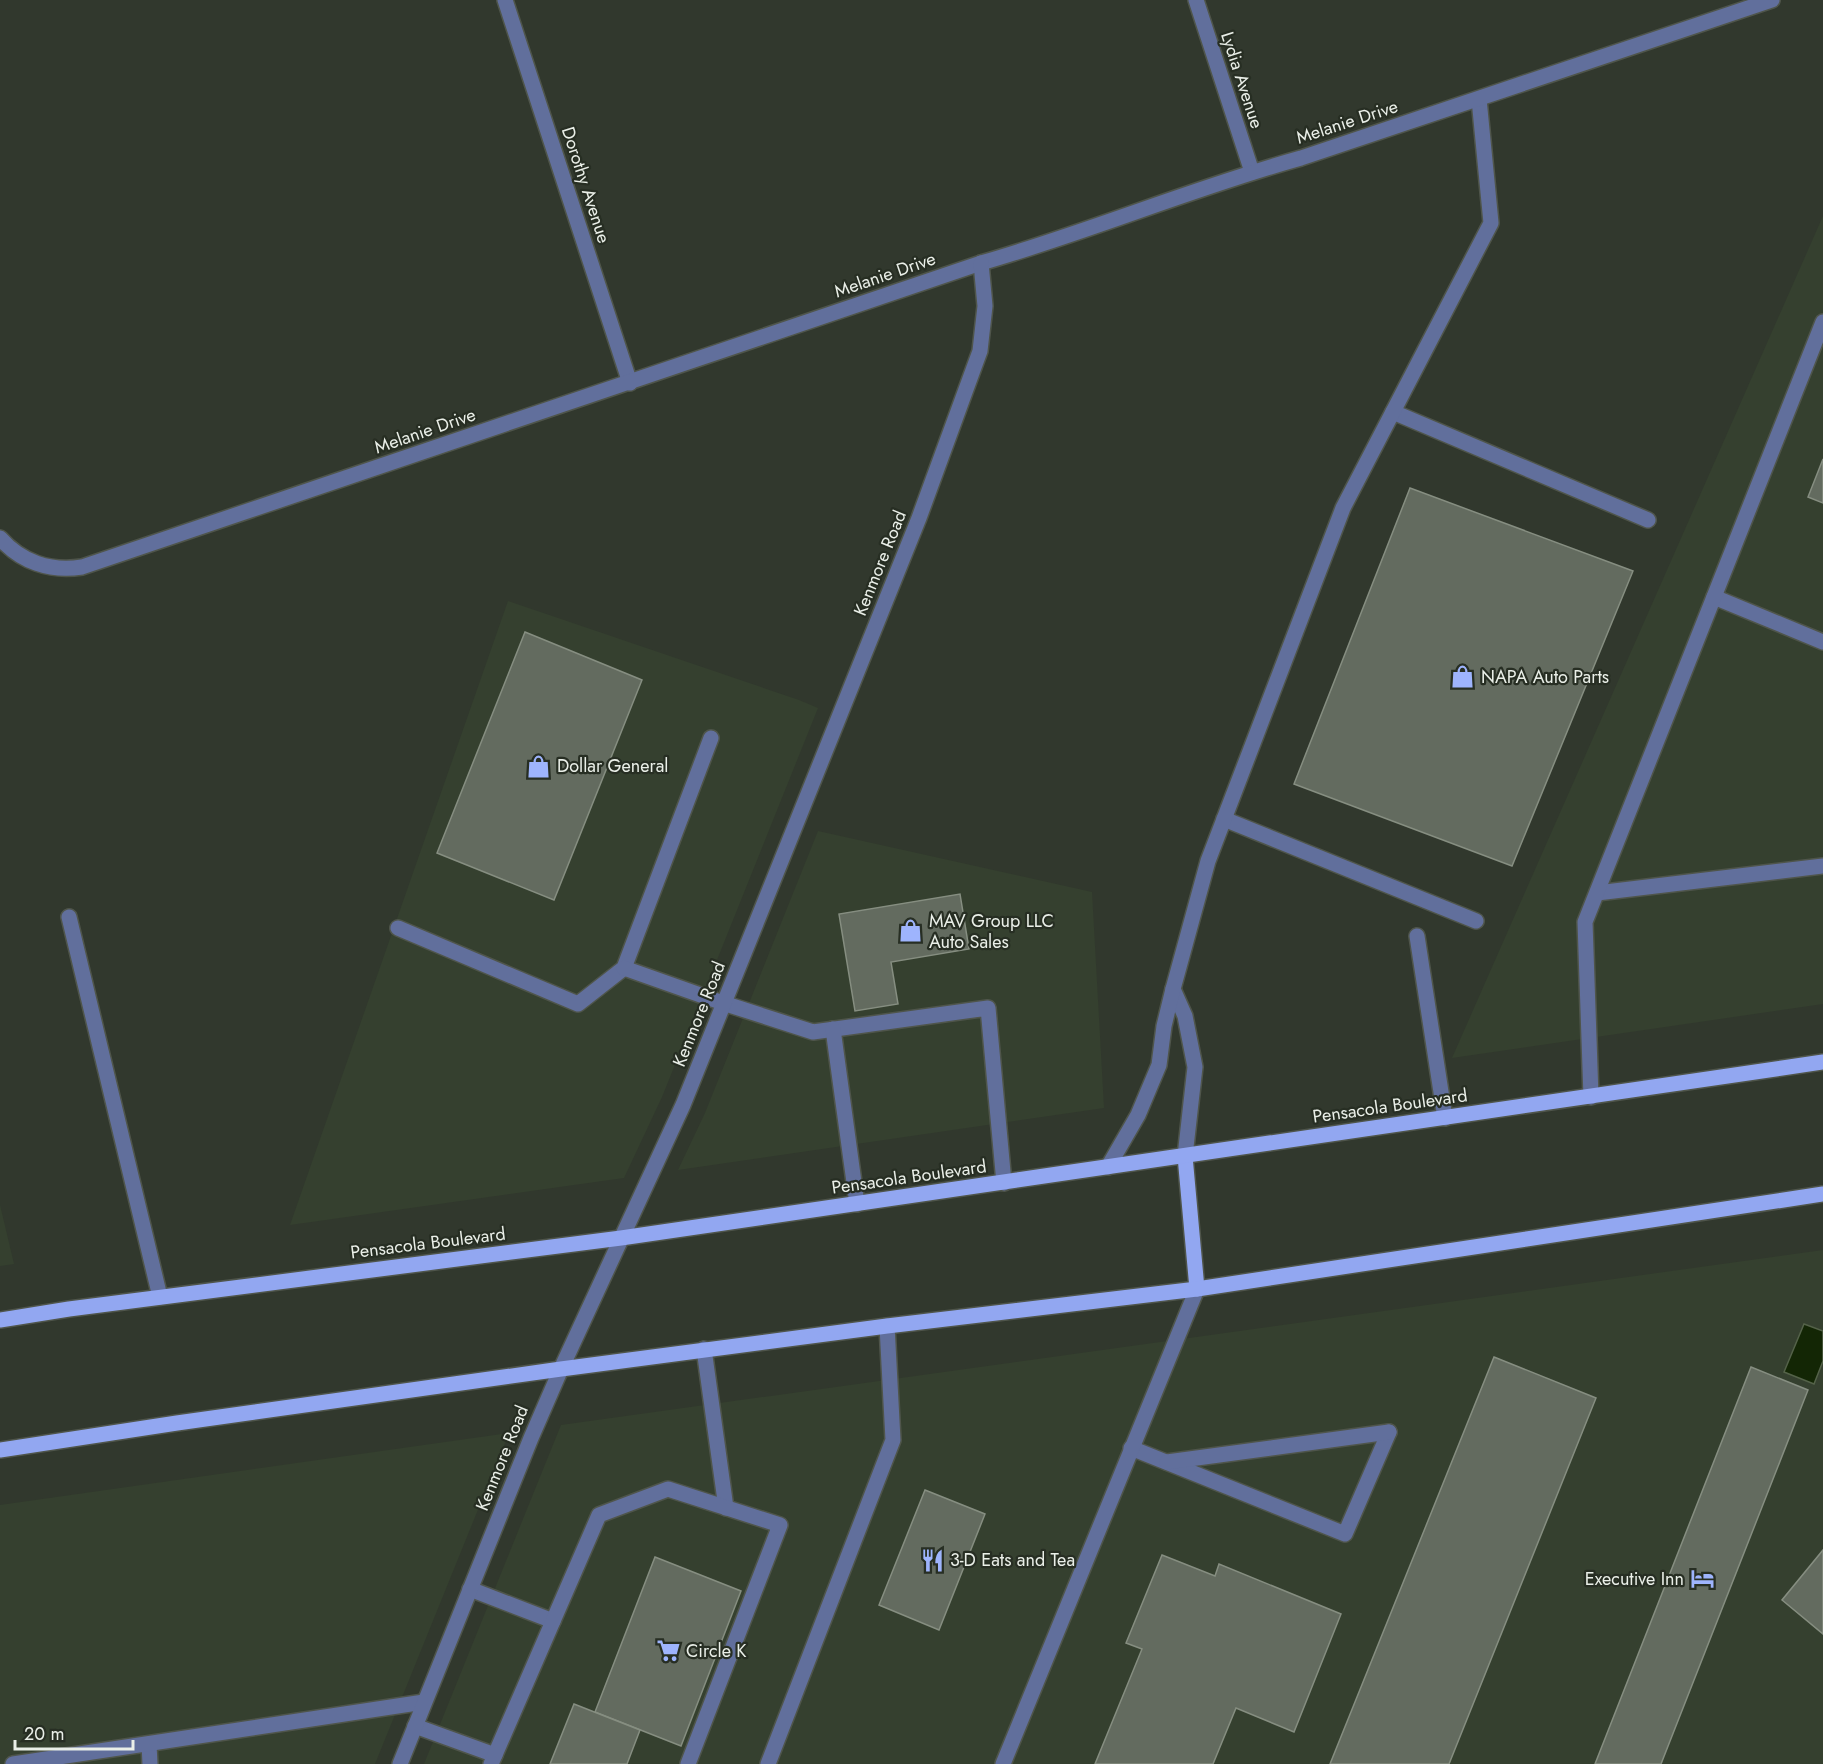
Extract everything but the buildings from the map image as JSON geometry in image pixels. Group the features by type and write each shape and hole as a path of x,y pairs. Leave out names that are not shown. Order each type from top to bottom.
{"main road":[{"name":"Pensacola Boulevard","path":"0,1320 160,1297 621,1238 1823,1062"},
{"path":"1185,1156 1197,1289"},
{"path":"0,1450 704,1349 1197,1289 1823,1194"}],"street":[{"name":"Dorothy Avenue","path":"505,0 630,383"},
{"name":"Lydia Avenue","path":"1196,0 1252,172"},
{"name":"Melanie Drive","path":"0,538 12,551 38,565 68,569 82,567 981,263 1050,243 1252,172 1301,158 1772,0"},
{"path":"1108,1167 1138,1115 1159,1065 1164,1026 1208,861 1344,508 1491,223 1479,99"},
{"name":"Kenmore Road","path":"400,1764 561,1369 683,1105 919,518 980,351 986,306 981,263"},
{"path":"1591,1097 1585,922 1823,322"},
{"path":"1393,412 1648,520"},
{"path":"1714,597 1823,642"},
{"path":"398,928 578,1004 624,968 711,738"},
{"path":"1224,819 1476,921"},
{"path":"1597,893 1823,866"},
{"path":"69,917 160,1297"},
{"path":"1417,936 1445,1118"},
{"path":"624,968 723,1004 813,1032 988,1008 1004,1183"},
{"path":"1173,989 1185,1016 1195,1067 1185,1156"},
{"path":"834,1029 857,1204"},
{"path":"1003,1764 1197,1289"},
{"path":"768,1764 893,1440 887,1326"},
{"path":"704,1349 726,1508"},
{"path":"1131,1448 1345,1534 1389,1432 1166,1462"},
{"path":"415,1726 493,1760 599,1515 668,1489 780,1525 688,1764"},
{"path":"470,1589 552,1621"},
{"path":"13,1764 424,1702"},
{"path":"149,1744 150,1764"}],"shaded area":[{"path":"1823,216 1823,1004 1452,1058"},
{"path":"508,601 818,708 662,1097 624,1178 290,1225"},
{"path":"818,831 1092,892 1104,1108 678,1170 705,1113"},
{"path":"0,1205 14,1264 0,1266"},
{"path":"1823,1250 1823,1764 424,1764 561,1425"},
{"path":"1804,1324 1823,1331 1823,1361 1814,1384 1784,1372"},
{"path":"509,1433 375,1764 0,1764 0,1505"}],"place":[{"name":"NAPA Auto Parts","path":"1463,677"},
{"name":"Dollar General","path":"539,766"},
{"name":"MAV Group LLC Auto Sales","path":"911,931"},
{"name":"3-D Eats and Tea","path":"932,1560"},
{"name":"Executive Inn","path":"1702,1579"},
{"name":"Circle K","path":"668,1651"}]}
